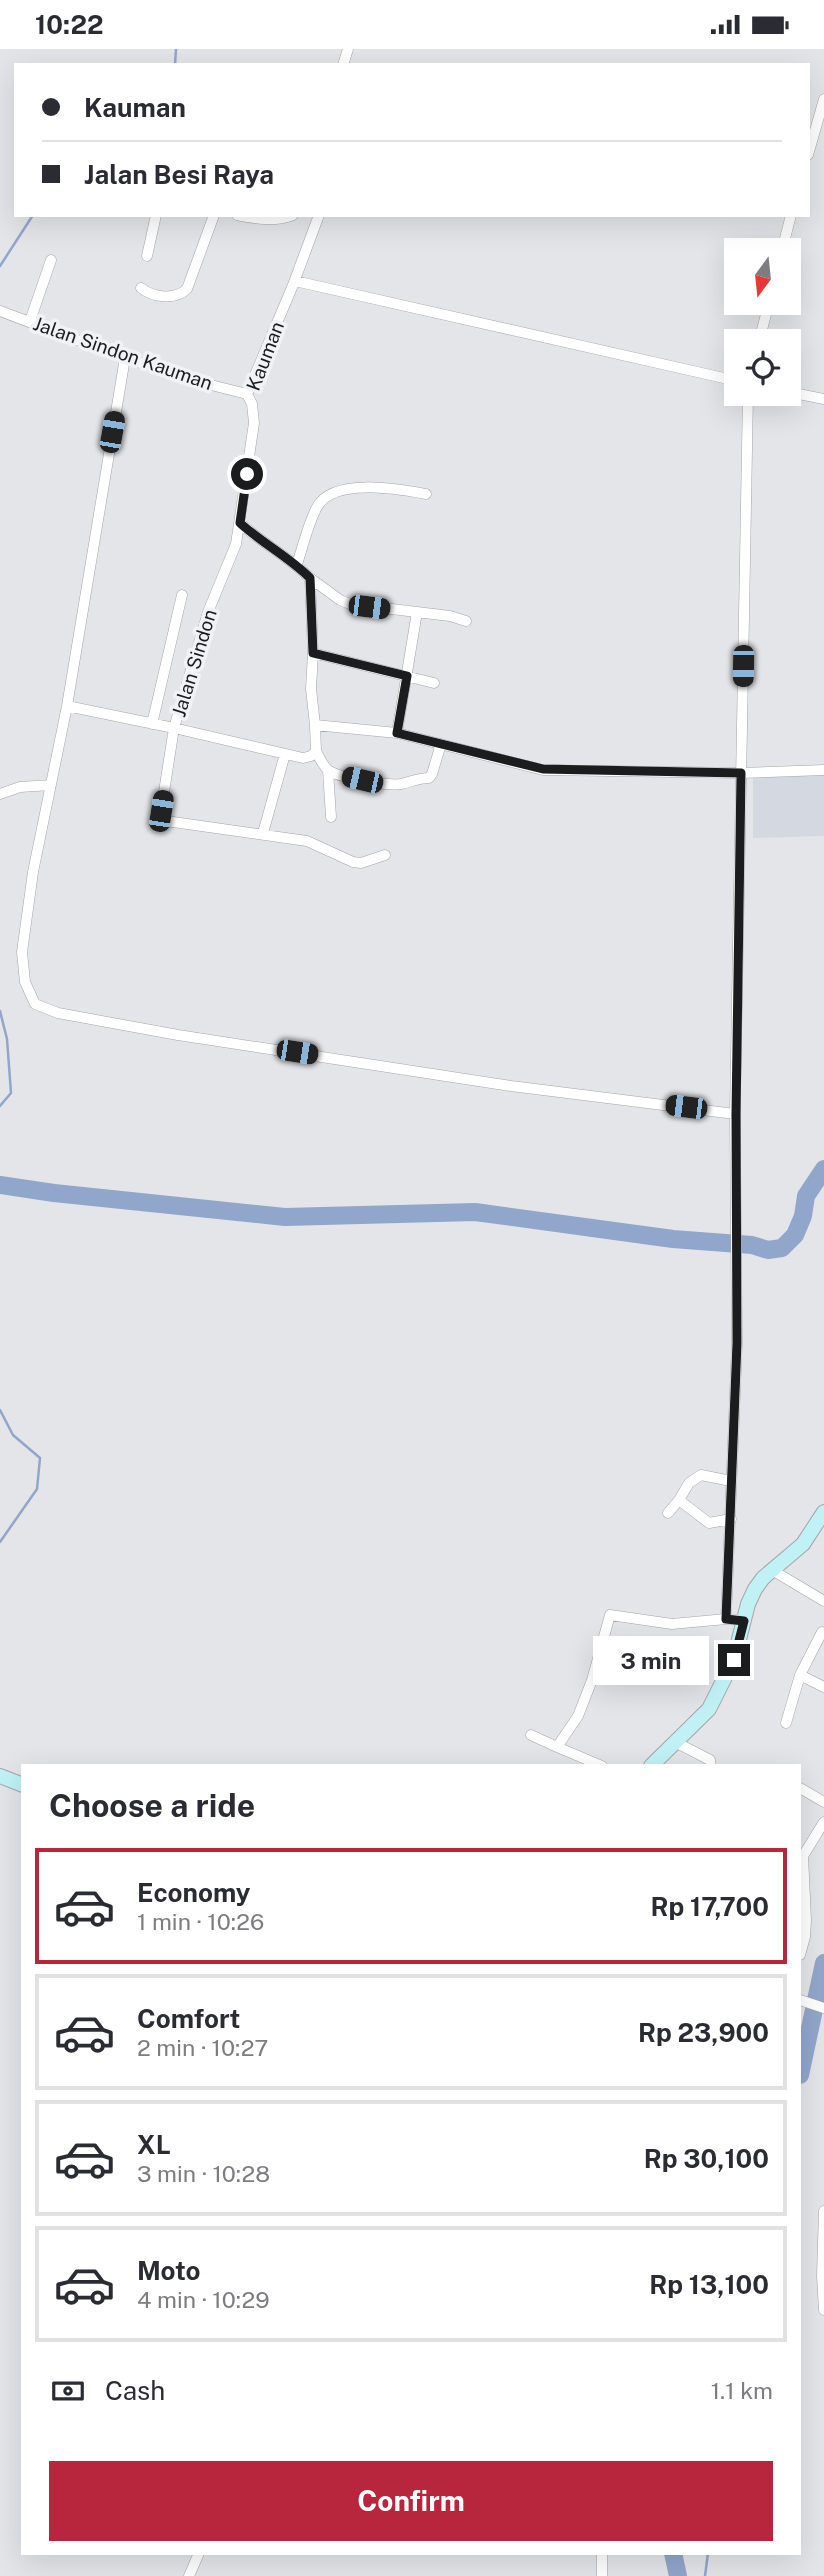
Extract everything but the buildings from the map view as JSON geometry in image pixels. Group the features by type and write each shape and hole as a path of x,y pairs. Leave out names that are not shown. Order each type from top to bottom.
{"street":[{"path":"810,148 824,99"},
{"path":"147,256 156,217"},
{"path":"141,288 147,293 168,297 181,295 187,289 213,217"},
{"path":"248,217 288,217"},
{"name":"Kauman","path":"236,544 254,423 252,404 247,394 295,281 318,217"},
{"path":"785,238 790,217"},
{"path":"30,321 51,260"},
{"path":"295,281 724,378"},
{"name":"Jalan Sindon Kauman","path":"2,312 125,358 247,394"},
{"path":"125,358 67,706 33,872 22,952 29,994 35,1004 45,1010 178,1035 511,1086 736,1114"},
{"path":"801,394 824,399"},
{"path":"726,1619 737,1306 736,1114 748,406"},
{"path":"297,564 317,507 332,493 385,487 425,494"},
{"path":"240,523 259,540 297,564 310,578 340,600 350,604 450,616 466,621"},
{"path":"236,544 259,540"},
{"name":"Jalan Sindon","path":"236,544 208,612 183,706 174,728 307,758 316,751"},
{"path":"310,578 313,653 311,689 316,751 328,770 331,817"},
{"path":"152,724 182,595"},
{"path":"397,733 416,612"},
{"path":"313,653 434,683"},
{"path":"67,706 174,728 161,811 163,819 316,843 353,862 361,863 385,855"},
{"path":"315,725 397,733 543,769 741,773 824,770"},
{"path":"328,770 387,784 429,778 441,744"},
{"path":"263,833 285,754"},
{"path":"0,794 20,787 51,785"},
{"path":"668,1513 690,1483 701,1475 731,1481"},
{"path":"679,1500 709,1523 731,1519"},
{"path":"654,1764 700,1720 717,1696 734,1660 755,1589 772,1570 803,1544 824,1512"},
{"path":"772,1570 824,1601"},
{"path":"557,1747 578,1716 592,1680 610,1615 673,1624 726,1619 744,1621"},
{"path":"786,1723 800,1675 822,1632"},
{"path":"800,1675 824,1687"},
{"path":"531,1735 597,1764"},
{"path":"677,1743 710,1760 710,1764"},
{"path":"0,1776 21,1784"},
{"path":"801,1789 824,1802"},
{"path":"801,1951 806,1920 801,1870 803,1856 824,1822"},
{"path":"802,2001 824,2008"},
{"path":"824,2211 824,2310"},
{"path":"189,2576 198,2555"},
{"path":"602,2555 602,2576"}],"shaded area":[{"path":"824,774 824,836 753,838 753,775"}],"waterway":[{"path":"175,63 176,49"},
{"path":"0,266 32,217"},
{"path":"0,1011 7,1039 11,1093 0,1106"},
{"path":"0,1185 285,1217 475,1212 673,1239 752,1245 768,1250 782,1248 795,1235 803,1216 806,1196 824,1169"},
{"path":"0,1410 13,1435 40,1458 37,1489 0,1542"},
{"path":"801,2070 824,1963"},
{"path":"673,2555 678,2576"},
{"path":"705,2576 708,2555"}],"route":[{"path":"247,474 240,523 259,540 297,564 310,578 313,653 407,676 397,733 543,769 741,773 736,1114 737,1343 726,1619 744,1621 734,1660"}]}
